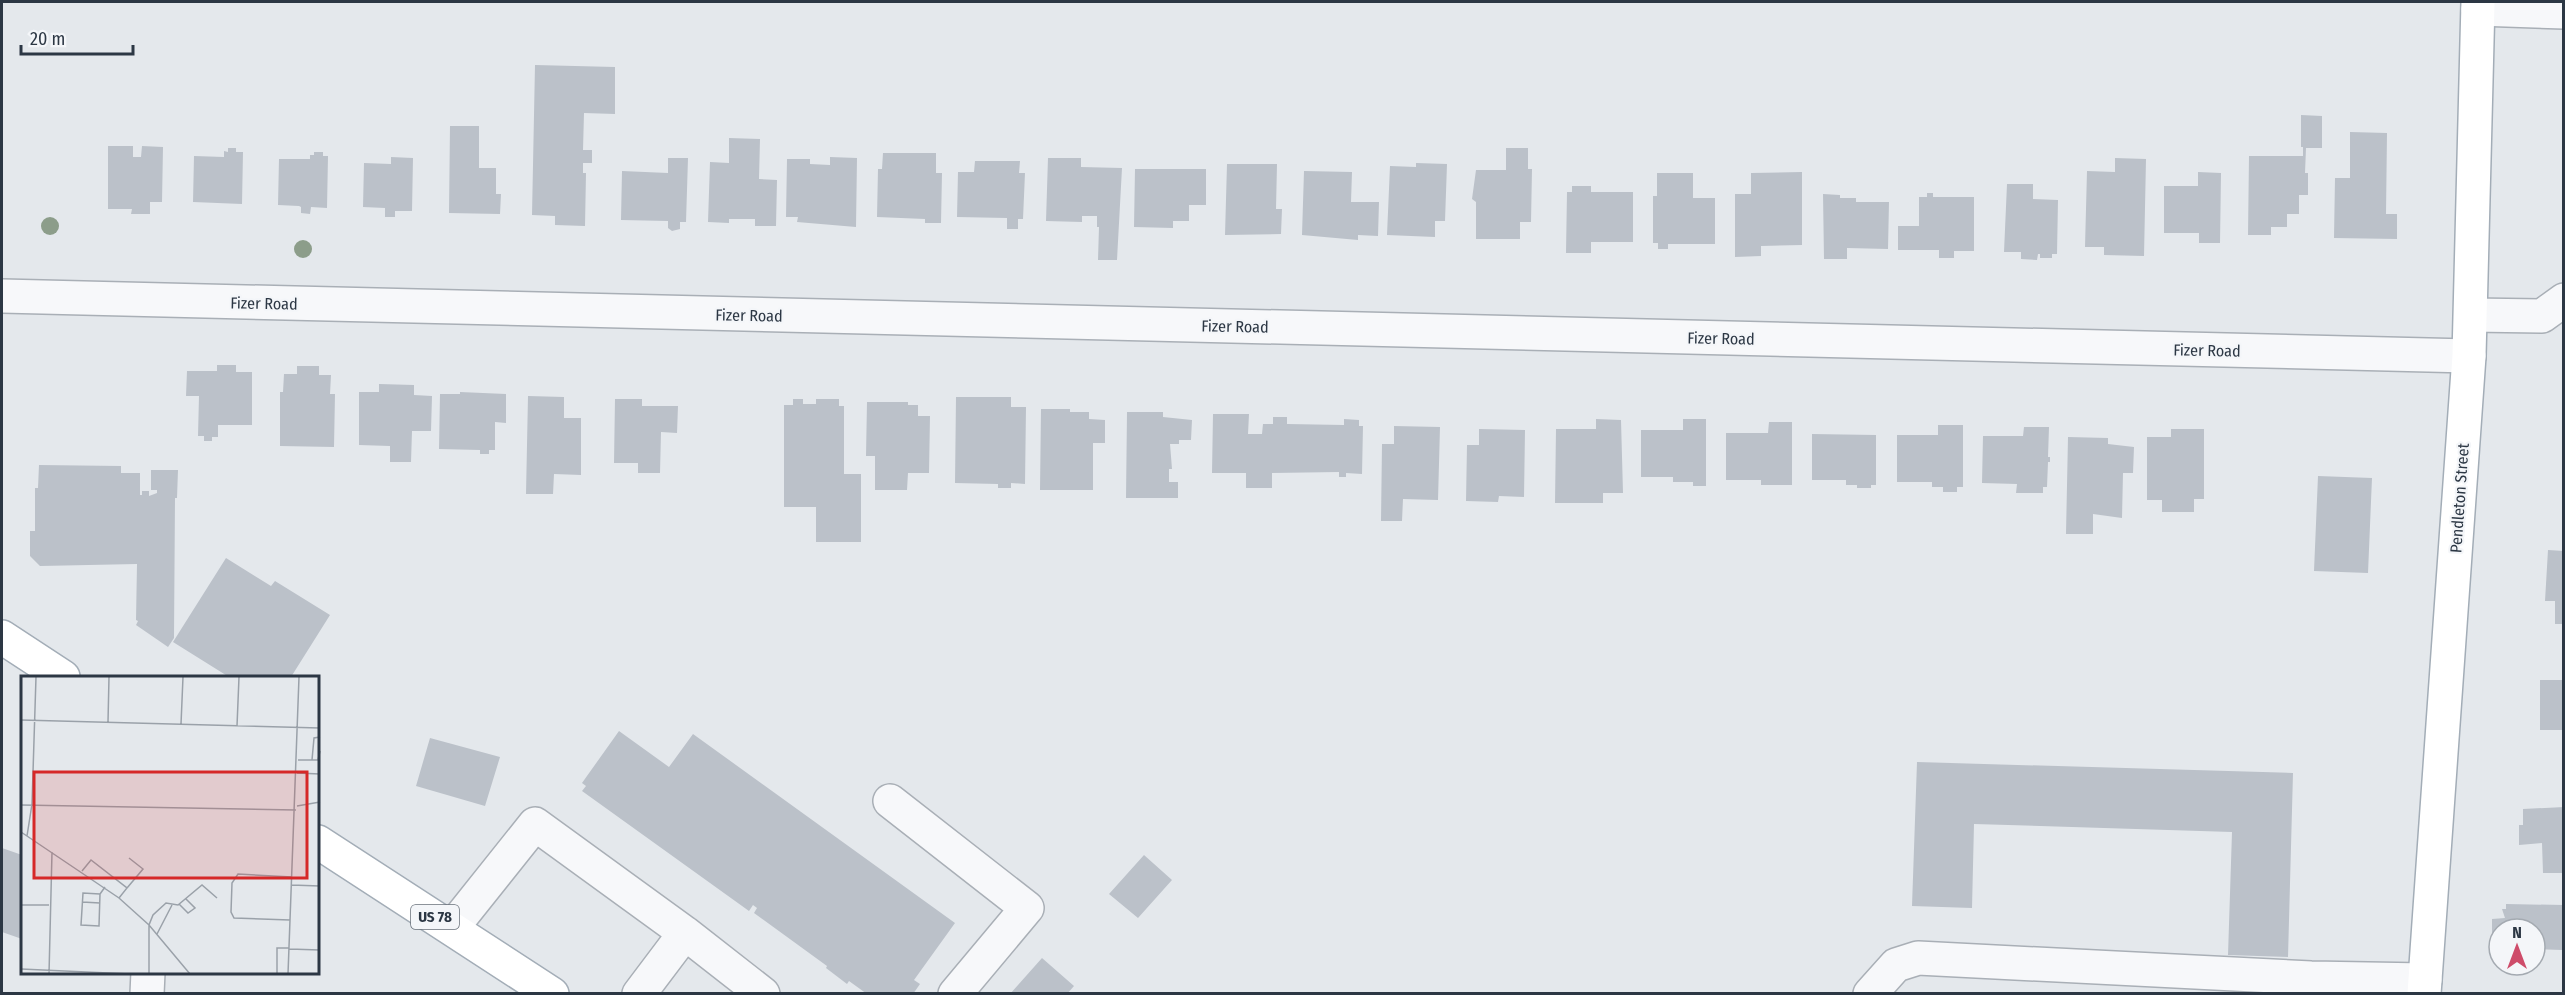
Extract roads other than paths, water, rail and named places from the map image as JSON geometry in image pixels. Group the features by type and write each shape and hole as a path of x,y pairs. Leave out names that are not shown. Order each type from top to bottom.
{"main road":[{"name":"Pendleton Street","path":"2425,987 2469,356 2478,5"},
{"path":"2,637 61,676"},
{"name":"US 78","path":"320,843 552,993"}],"street":[{"path":"2478,5 2564,12"},
{"name":"Fizer Road","path":"2,296 2469,356"},
{"path":"2471,315 2542,316 2564,300"},
{"path":"890,801 1027,908 955,993"},
{"path":"452,928 535,824 763,993"},
{"path":"639,993 685,933"},
{"path":"1870,993 1896,965 1918,958 2311,978 2425,987"},
{"path":"147,993 148,974"}]}
